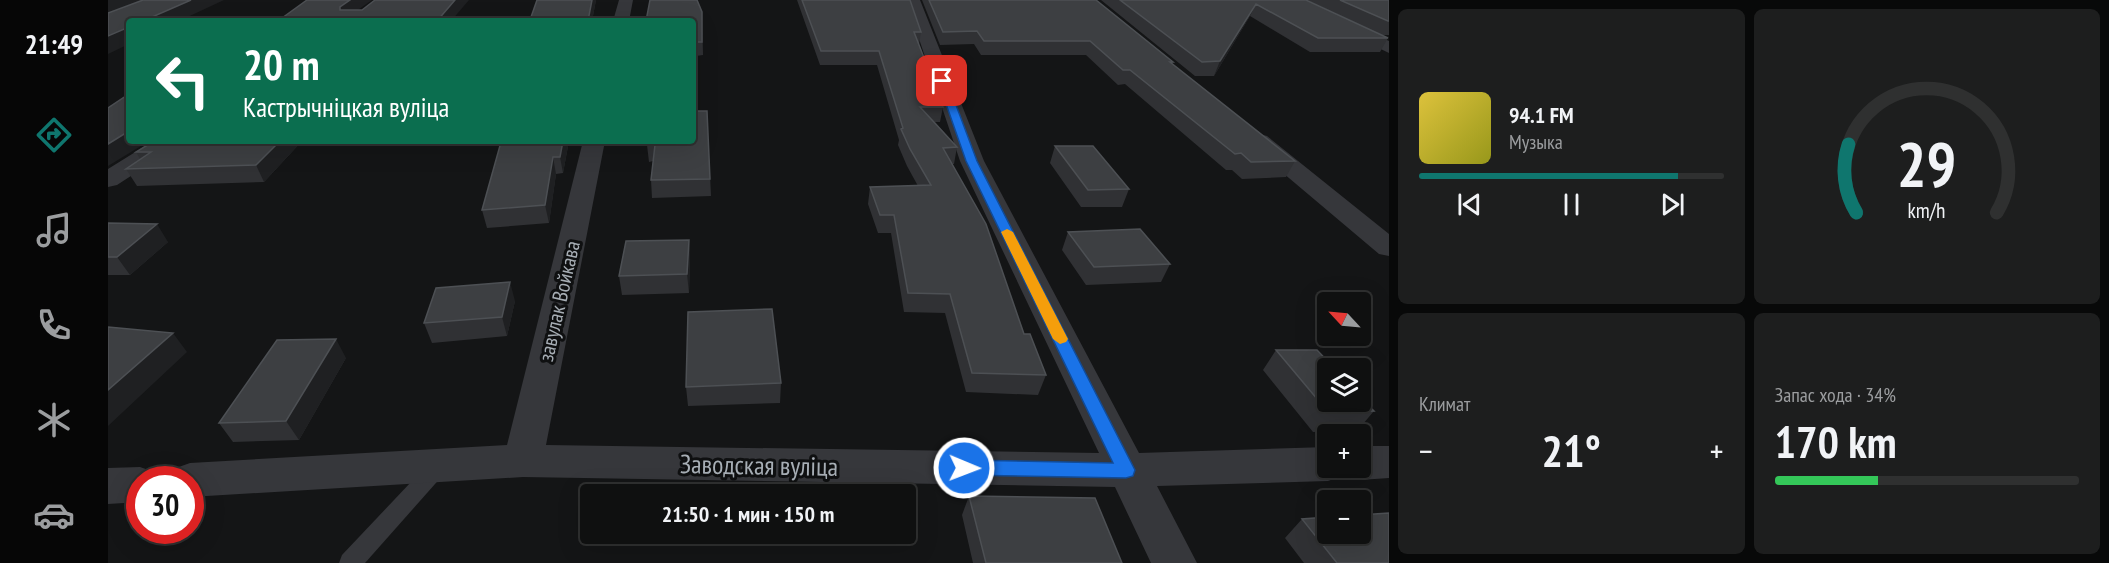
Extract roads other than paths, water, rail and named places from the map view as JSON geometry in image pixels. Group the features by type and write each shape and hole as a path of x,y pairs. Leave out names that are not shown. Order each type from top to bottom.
{"street":[{"path":"622,18 626,0"},
{"path":"913,0 972,161 1174,563"},
{"path":"1290,0 1389,48"},
{"path":"1243,128 1389,248"},
{"path":"108,180 164,144"},
{"name":"завулак Войкава","path":"523,461 593,144"},
{"name":"Заводская вуліца","path":"204,479 523,461 1126,470 1317,464"},
{"path":"1371,463 1389,462"},
{"path":"108,486 126,485"}],"lane":[{"path":"350,563 440,464"}]}
